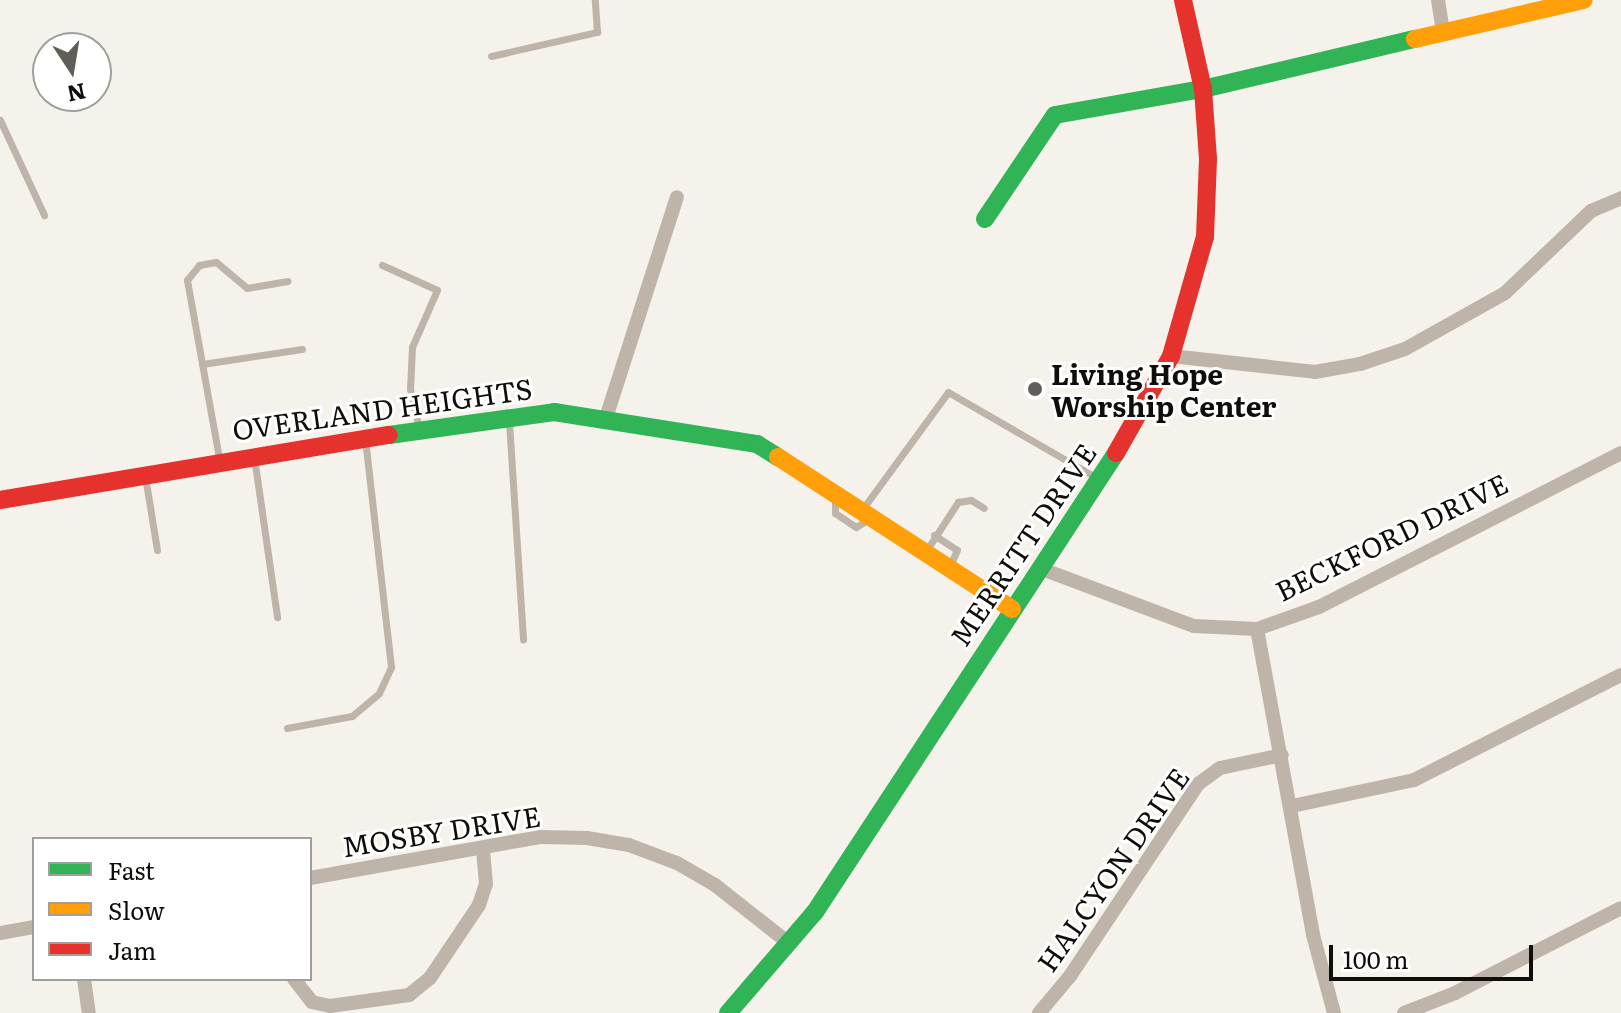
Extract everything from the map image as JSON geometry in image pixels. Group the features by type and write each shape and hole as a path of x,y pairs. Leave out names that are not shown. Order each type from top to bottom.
{"street":[{"name":"MERRITT DRIVE","path":"728,1013 790,944 1012,609 1042,569 1171,356 1205,237 1208,159 1203,89 1183,0"},
{"path":"1438,0 1443,30"},
{"path":"985,219 1055,115 1203,89 1443,30 1584,0"},
{"path":"605,421 677,197"},
{"path":"1171,356 1315,372 1405,349 1505,293 1591,211 1621,198"},
{"name":"OVERLAND HEIGHTS","path":"0,500 365,436 554,412 757,444 1012,609"},
{"name":"BECKFORD DRIVE","path":"1042,569 1194,626 1257,629 1319,607 1621,453"},
{"path":"1257,629 1292,806 1313,935 1334,1013"},
{"path":"1292,806 1414,780 1621,675"},
{"name":"HALCYON DRIVE","path":"1039,1013 1070,976 1198,784 1220,768 1282,755"},
{"name":"MOSBY DRIVE","path":"312,878 541,837 629,845 715,885 790,944"},
{"path":"296,981 312,1002 330,1006 409,995 430,978 479,905 486,884 483,848"},
{"path":"1404,1013 1455,993 1621,908"},
{"path":"0,933 32,927"},
{"path":"84,981 89,1013"}],"lane":[{"path":"491,56 597,32 595,0"},
{"path":"0,120 44,215"},
{"path":"220,460 187,280 199,265 216,262 247,288 287,281"},
{"path":"382,265 437,290 412,347 410,389 419,428"},
{"path":"202,364 302,349"},
{"path":"865,514 948,392 1099,479"},
{"path":"509,416 523,640"},
{"path":"287,728 352,716 379,693 391,667 365,436"},
{"path":"253,454 277,617"},
{"path":"144,474 157,550"},
{"path":"925,553 958,502 971,500 984,508"},
{"path":"934,535 957,550 948,568"}],"traffic: fast":[{"path":"985,219 1055,115 1203,89 1415,39"},
{"path":"389,435 554,412 757,444 778,457"},
{"path":"728,1013 815,912 1116,453"}],"traffic: slow":[{"path":"1415,39 1584,0"},
{"path":"778,457 1012,609"}],"traffic: jam":[{"path":"1116,453 1171,356 1205,237 1208,159 1203,89 1183,0"},
{"path":"0,500 389,435"}],"place":[{"name":"Living Hope Worship Center","path":"1035,389"}]}
